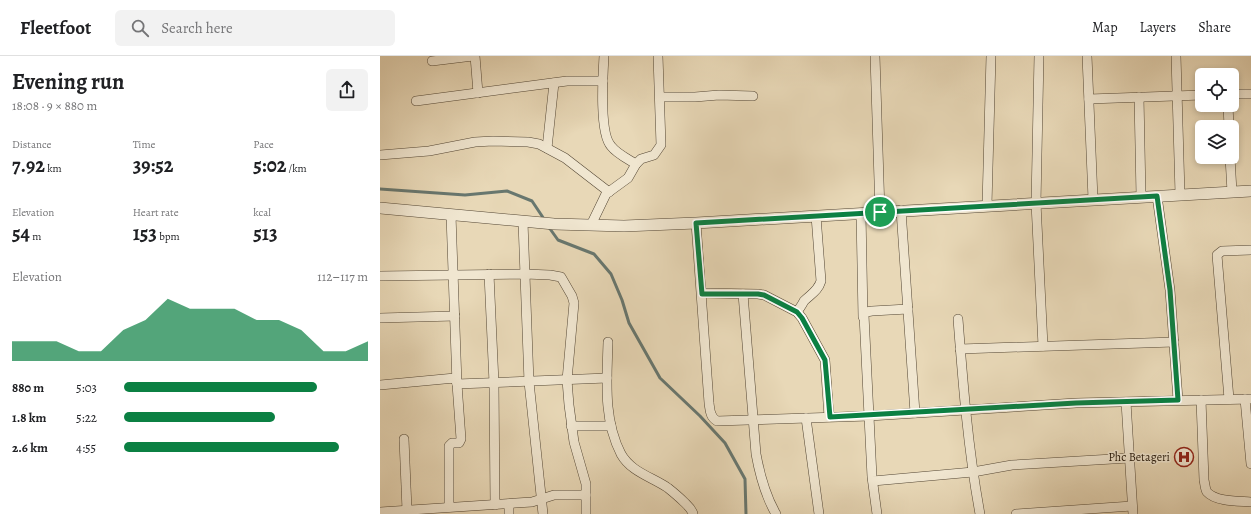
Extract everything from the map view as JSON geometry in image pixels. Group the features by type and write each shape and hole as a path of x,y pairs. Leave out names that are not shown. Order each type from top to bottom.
{"street":[{"path":"432,62 474,56 478,93"},
{"path":"604,56 603,82 607,140 610,146 616,151 636,164"},
{"path":"591,225 606,194 628,178 636,164 641,159 654,155 661,145 658,56"},
{"path":"875,56 880,212"},
{"path":"987,205 991,56"},
{"path":"1039,56 1036,203 1043,346"},
{"path":"1087,56 1093,199"},
{"path":"1176,56 1180,194"},
{"path":"416,101 567,81 603,82"},
{"path":"548,148 554,83"},
{"path":"1239,94 1251,94"},
{"path":"660,97 719,95 753,96"},
{"path":"1089,99 1195,95"},
{"path":"1139,97 1141,196"},
{"path":"380,155 429,151 475,142 528,142 539,144 565,158 609,192"},
{"path":"1230,164 1232,192"},
{"path":"380,208 535,223 624,226 1251,191"},
{"path":"1157,196 1170,290 1178,400"},
{"path":"901,210 915,413"},
{"path":"861,213 863,321 873,481 877,514"},
{"path":"449,508 449,446 452,443 459,443 461,439 457,384 451,215"},
{"path":"797,312 805,300 816,291 821,281 816,216"},
{"path":"523,222 529,382 543,514"},
{"path":"696,223 711,415 713,419 717,421 869,416 1076,403 1248,399 1251,464"},
{"path":"1229,399 1217,255 1222,251 1251,250"},
{"path":"489,274 494,383 495,505"},
{"path":"380,276 525,274 561,277 572,296 574,303 567,380 571,426 584,476 586,514"},
{"path":"702,294 764,295 797,312 802,318 825,360 830,417"},
{"path":"743,294 752,420 761,477 766,494 776,514"},
{"path":"863,321 866,312 908,309"},
{"path":"380,318 455,316"},
{"path":"958,319 965,410 980,514"},
{"path":"608,342 607,406 611,426 621,454 638,472 667,488 690,508 693,514"},
{"path":"960,349 1174,342"},
{"path":"380,385 455,378 457,384"},
{"path":"457,384 607,378"},
{"path":"1201,400 1205,488 1207,492 1213,496 1222,499 1251,502"},
{"path":"1016,514 1132,510 1126,402"},
{"path":"806,418 819,514"},
{"path":"571,426 611,426"},
{"path":"401,511 404,439"},
{"path":"873,481 973,472 1012,465 1129,458"},
{"path":"380,512 434,511 449,508 470,510 495,505 532,502 554,495 586,495"},
{"path":"509,504 509,514"}],"waterway":[{"path":"380,189 465,195 507,191 532,201 544,219"},
{"path":"548,226 558,240 594,254 611,274 622,300 629,323 660,378 700,416 725,443 745,479 746,514"}],"place":[{"name":"Phc Betageri","path":"1184,457"}],"route":[{"path":"1157,196 1170,290 1178,400 1076,403 869,416 830,417 825,360 802,318 797,312 764,295 702,294 696,223 880,212 1157,196"}]}
